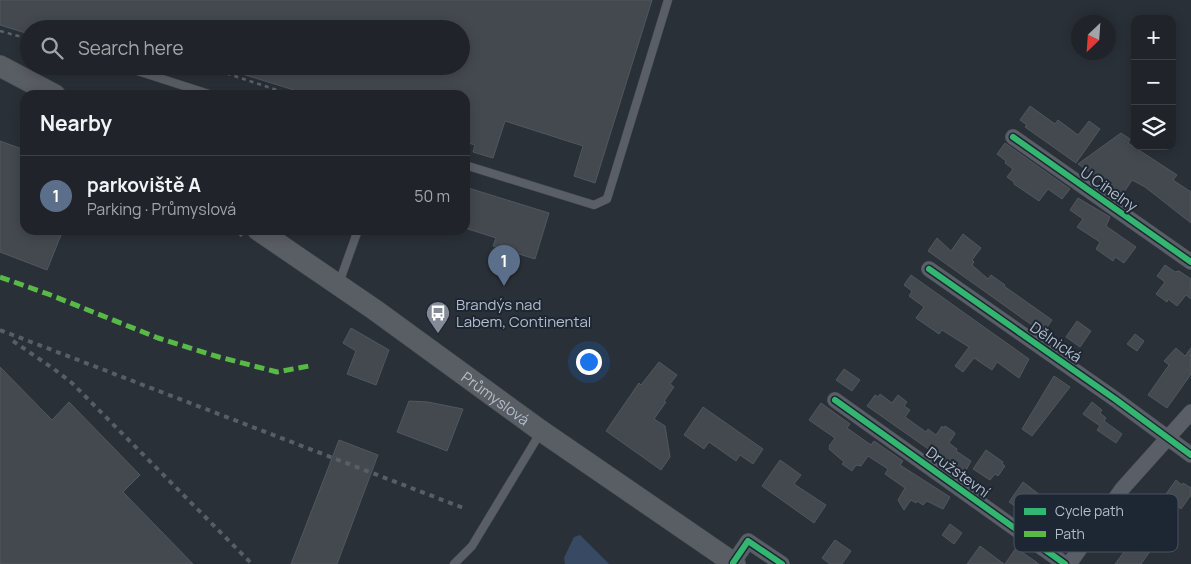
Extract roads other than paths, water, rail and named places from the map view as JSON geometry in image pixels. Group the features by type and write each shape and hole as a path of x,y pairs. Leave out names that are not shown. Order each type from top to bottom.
{"main road":[{"path":"0,66 46,90"},
{"name":"Průmyslová","path":"265,235 339,285 537,428 734,563"}],"street":[{"name":"U Cihelny","path":"1013,138 1191,262"},
{"name":"Dělnická","path":"929,269 1115,398 1191,455"},
{"name":"Družstevní","path":"835,400 1014,527"},
{"path":"1118,494 1191,412"},
{"path":"734,563 748,541 782,564"},
{"name":"Družstevní","path":"1050,552 1067,564"},
{"path":"1067,564 1076,552"}],"lane":[{"path":"470,167 594,205 606,199 668,0"},
{"path":"150,75 196,90"},
{"path":"339,285 356,235"},
{"path":"454,564 472,546 536,440 537,428"}],"water":[{"path":"580,535 609,564 565,564 564,558 574,537"}],"railway":[{"path":"0,330 466,509"},
{"path":"13,341 72,383 252,564"}],"place":[{"name":"parkoviště A","path":"504,286"},
{"name":"Brandýs nad Labem, Continental","path":"438,334"}]}
